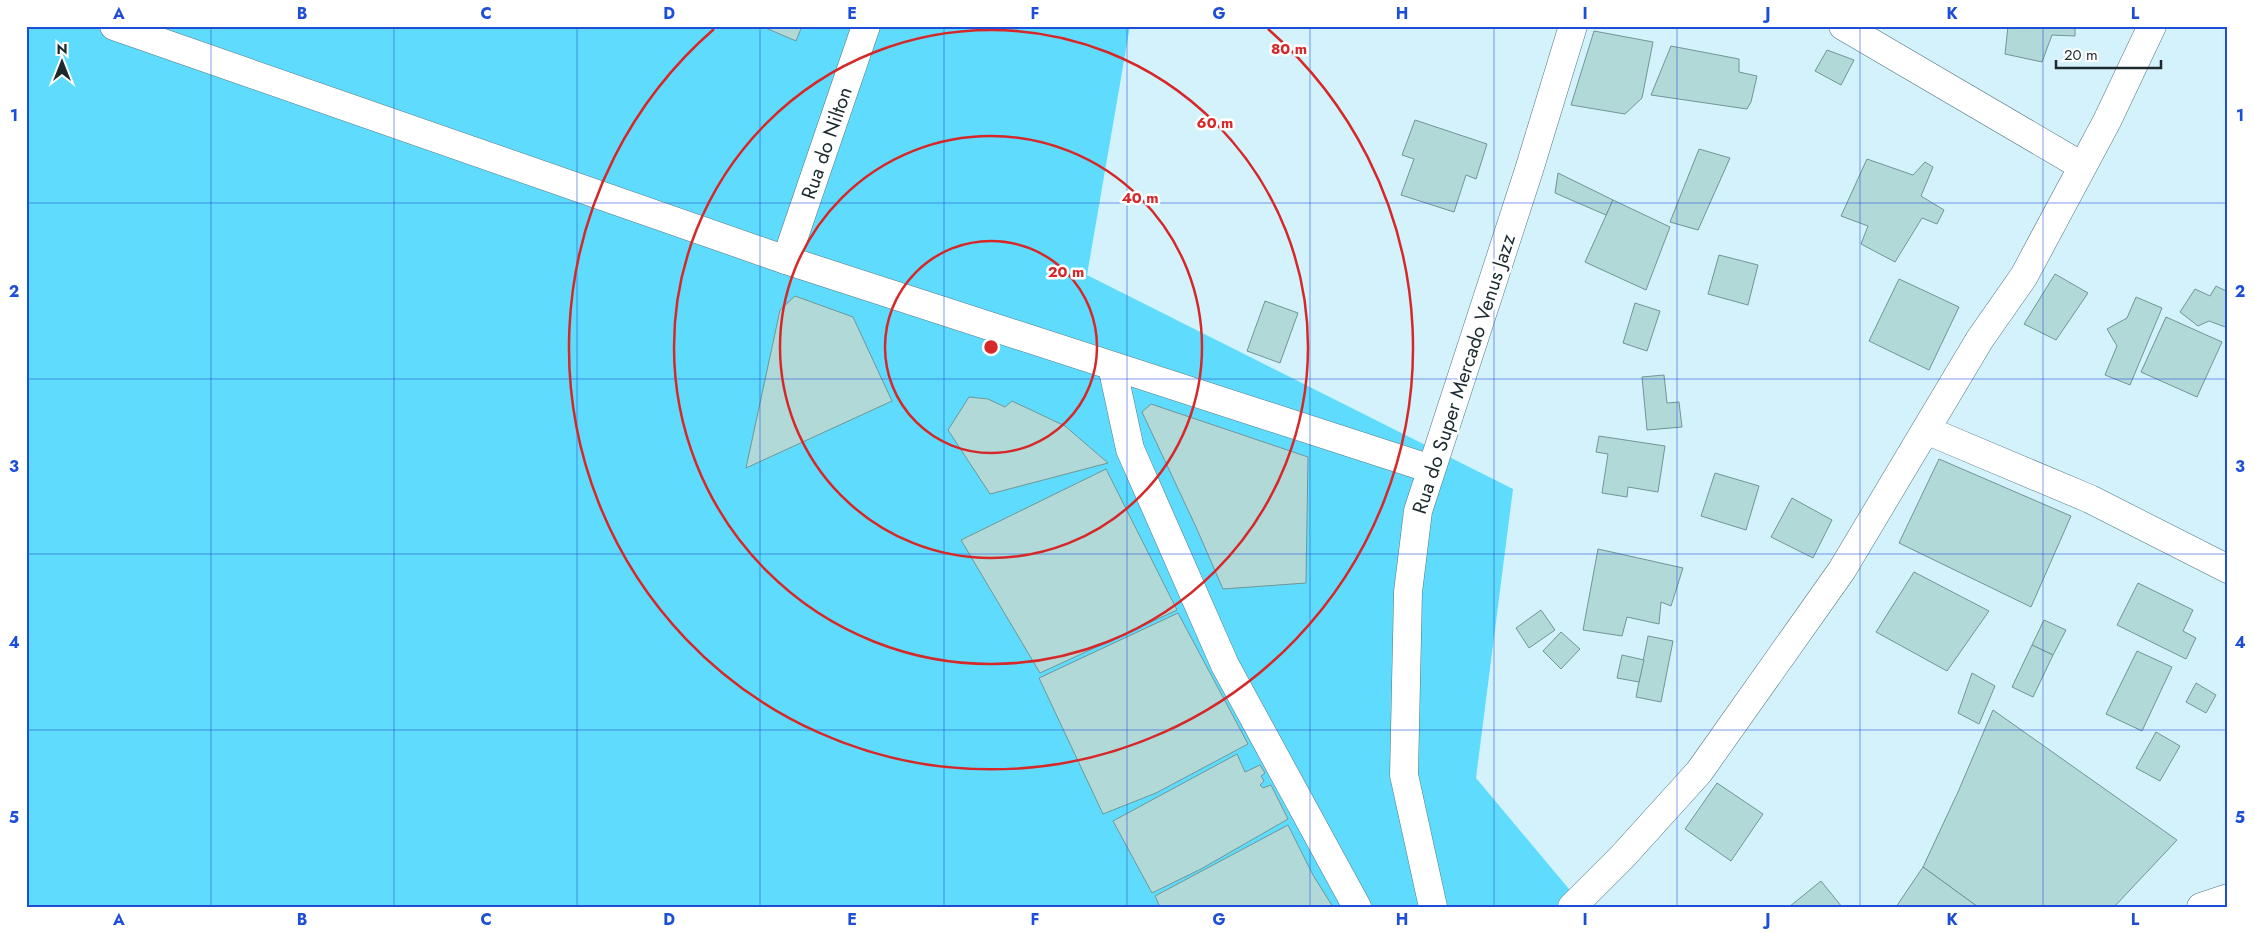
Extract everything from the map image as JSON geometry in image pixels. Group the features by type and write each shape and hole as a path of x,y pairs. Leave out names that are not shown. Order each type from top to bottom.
{"street":[{"path":"114,26 786,260 1431,469"},
{"name":"Rua do Nilton","path":"786,260 866,26"},
{"name":"Rua do Super Mercado Venus Jazz","path":"1433,907 1404,775 1408,592 1418,511 1530,170 1573,26"},
{"path":"1843,26 2082,166"},
{"path":"1572,907 1623,856 1699,772 1842,570 1980,339 2024,276 2107,121 2152,26"},
{"path":"1112,366 1130,449 1225,665 1357,907"},
{"path":"1926,430 2090,499 2228,569"},
{"path":"2201,907 2228,898"}],"shaded area":[{"path":"26,26 1130,26 1087,275 1513,489 1476,778 1584,907 26,907"}],"building":[{"path":"761,26 802,26 796,41"},
{"path":"2008,26 2075,26 2075,36 2052,35 2042,62 2005,54"},
{"path":"1594,31 1653,42 1642,98 1625,114 1571,105"},
{"path":"1671,46 1739,59 1739,72 1757,76 1751,102 1747,109 1651,95"},
{"path":"1827,50 1854,60 1841,85 1815,71"},
{"path":"1415,120 1487,144 1476,179 1466,175 1454,212 1401,195 1414,159 1402,155"},
{"path":"1699,149 1730,158 1698,230 1670,222"},
{"path":"1867,159 1913,175 1925,162 1933,167 1921,196 1944,210 1937,224 1922,218 1895,262 1861,244 1868,226 1841,216"},
{"path":"1558,173 1613,200 1606,215 1555,193"},
{"path":"1613,200 1670,227 1646,290 1585,262"},
{"path":"1719,255 1758,265 1748,305 1708,294"},
{"path":"2055,274 2088,293 2056,340 2024,324"},
{"path":"1899,279 1959,307 1929,370 1869,341"},
{"path":"2216,286 2228,292 2228,328 2209,321 2198,326 2180,312 2195,289 2210,296"},
{"path":"795,296 853,317 892,401 746,468 780,310"},
{"path":"2136,297 2162,308 2130,385 2105,375 2117,346 2107,329 2127,318"},
{"path":"1265,301 1298,313 1280,363 1247,351"},
{"path":"1635,303 1660,311 1647,351 1623,343"},
{"path":"2166,317 2222,342 2197,397 2141,372"},
{"path":"1664,375 1667,403 1679,402 1682,427 1647,430 1642,377"},
{"path":"969,397 988,399 1005,407 1012,401 1065,426 1108,463 990,494 948,430"},
{"path":"1151,404 1308,457 1306,583 1223,589 1142,412"},
{"path":"1599,436 1665,446 1658,492 1628,487 1627,497 1602,493 1608,454 1596,452"},
{"path":"1939,459 2071,516 2031,607 1899,543"},
{"path":"1106,469 1177,610 1040,673 961,540"},
{"path":"1715,473 1759,486 1746,530 1701,516"},
{"path":"1792,498 1832,520 1813,558 1771,537"},
{"path":"1598,549 1683,568 1671,606 1661,602 1659,624 1627,617 1622,636 1583,630"},
{"path":"1914,572 1989,611 1947,671 1876,632"},
{"path":"2138,583 2193,610 2183,631 2196,638 2186,659 2117,625"},
{"path":"1541,610 1555,630 1529,648 1516,628"},
{"path":"1178,613 1248,744 1156,793 1103,814 1039,678"},
{"path":"2044,620 2066,630 2053,655 2032,645"},
{"path":"1561,632 1580,649 1561,669 1543,651"},
{"path":"1648,636 1673,641 1661,702 1636,697"},
{"path":"2032,645 2053,655 2033,697 2012,687"},
{"path":"2137,651 2172,667 2142,731 2106,714"},
{"path":"1622,655 1644,660 1639,682 1617,678"},
{"path":"1972,673 1995,686 1979,724 1958,713"},
{"path":"2196,683 2216,695 2206,713 2186,702"},
{"path":"1993,710 2177,840 2114,907 1978,907 1923,867"},
{"path":"2156,732 2180,746 2160,781 2136,768"},
{"path":"1237,754 1245,772 1260,765 1265,773 1261,776 1264,781 1260,785 1263,788 1271,785 1288,819 1201,869 1152,893 1113,821"},
{"path":"1717,783 1763,814 1731,861 1685,829"},
{"path":"1288,825 1313,875 1333,907 1160,907 1155,896"},
{"path":"1923,867 1978,907 1896,907"},
{"path":"1821,881 1842,907 1789,907"}]}
